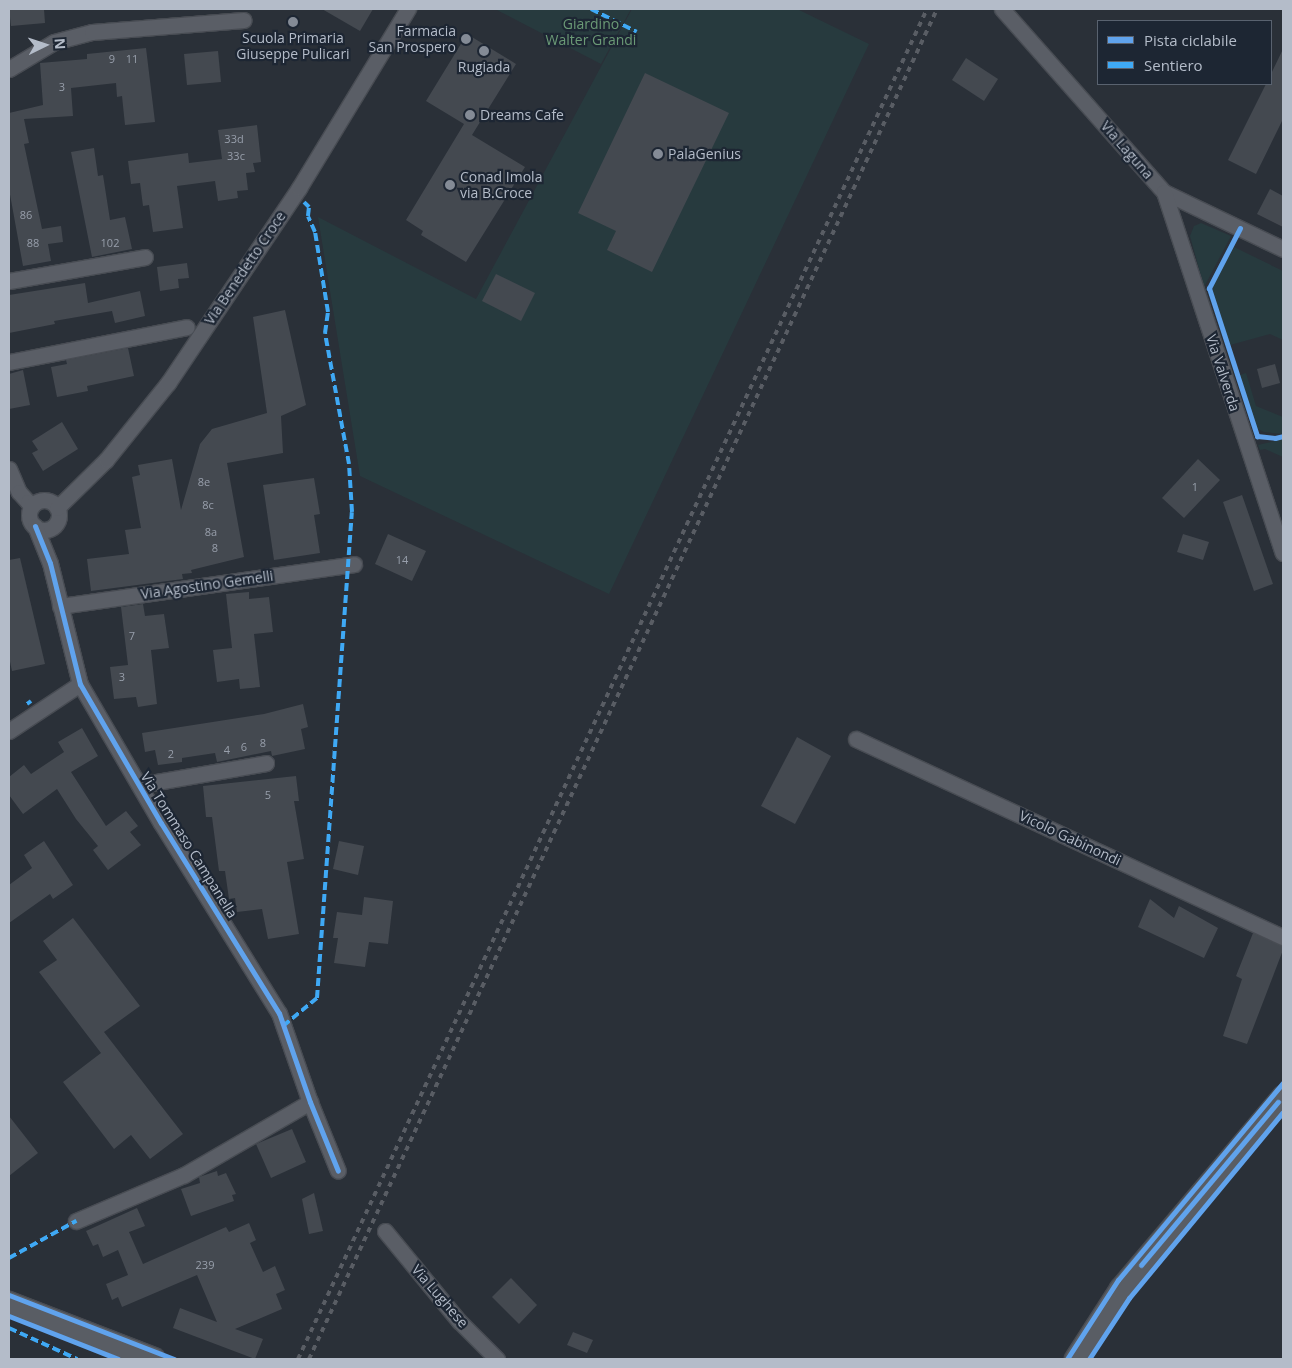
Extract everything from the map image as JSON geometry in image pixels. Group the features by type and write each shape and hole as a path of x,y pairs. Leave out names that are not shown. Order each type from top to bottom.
{"main road":[{"path":"1076,1359 1121,1288 1283,1097"},
{"path":"9,1302 154,1359"}],"street":[{"name":"Via Benedetto Croce","path":"57,508 106,460 168,383 299,188 408,9"},
{"name":"Via Laguna","path":"1002,9 1164,192 1283,249"},
{"path":"9,69 54,42 92,32 244,20"},
{"name":"Via Valverda","path":"1164,192 1283,553"},
{"path":"9,281 145,257"},
{"path":"9,362 187,327"},
{"path":"9,469 19,492 28,502 34,504 46,500 57,508"},
{"name":"Via Tommaso Campanella","path":"34,504 30,508 29,518 35,526 50,563 80,684 139,786 279,1013 310,1102 338,1171"},
{"name":"Via Tommaso Campanella","path":"50,563 52,528 59,517 57,508"},
{"path":"35,526 43,530 52,528"},
{"name":"Via Agostino Gemelli","path":"60,606 354,564"},
{"path":"9,731 80,684"},
{"name":"Vicolo Gabinondi","path":"856,739 1283,937"},
{"path":"139,786 266,763"},
{"path":"76,1221 184,1175 310,1102"},
{"name":"Via Lughese","path":"385,1231 459,1320 497,1359"}],"green space":[{"name":"Giardino Walter Grandi","path":"495,9 631,9 601,64"},
{"path":"632,9 797,9 869,44 609,594 360,476 318,217 476,299"},
{"path":"1201,223 1231,236 1204,287 1190,236 1194,226"},
{"path":"1234,247 1283,271 1283,340 1270,334 1230,345 1212,288"},
{"path":"1246,373 1256,406 1283,417 1283,434 1264,432 1256,428 1240,375"},
{"path":"1283,439 1283,457 1265,449 1260,450 1258,445"}],"building":[{"path":"9,9 44,9 45,23 11,26"},
{"path":"322,9 373,9 360,31"},
{"path":"467,34 516,64 472,135 525,167 466,262 421,235 423,231 406,220 464,124 426,101"},
{"path":"146,48 155,122 125,125 122,96 117,97 116,83 71,88 73,116 24,119 29,143 24,144 42,229 61,226 63,242 48,244 51,261 23,266 9,189 9,113 43,105 40,63 87,59 87,54"},
{"path":"1283,49 1283,119 1256,174 1228,160 1266,85 1272,85 1272,72"},
{"path":"218,51 221,82 187,85 184,54"},
{"path":"966,58 998,79 984,101 952,80"},
{"name":"PalaGenius","path":"645,73 729,113 652,272 607,250 616,231 578,213"},
{"path":"257,125 261,162 253,163 255,172 246,173 248,190 237,191 238,198 218,201 215,181 177,186 183,228 153,232 149,205 143,206 140,183 131,184 128,161 188,153 189,163 222,159 218,130"},
{"path":"94,148 98,176 103,175 110,220 125,217 132,249 92,257 71,152"},
{"path":"1270,189 1283,196 1283,227 1257,214"},
{"path":"187,263 189,278 178,279 179,288 160,291 157,267"},
{"path":"496,274 535,293 521,321 482,301"},
{"path":"85,283 88,303 140,291 145,316 115,323 112,311 54,321 55,324 9,333 9,295"},
{"path":"285,310 306,405 281,416 283,453 227,463 244,557 191,570 192,573 182,574 183,579 91,591 87,559 129,554 125,530 141,528 132,477 140,475 138,465 172,459 181,510 200,444 212,429 267,413 253,317"},
{"path":"128,348 134,376 87,386 88,391 57,397 51,367 67,364 66,360"},
{"path":"1275,364 1280,383 1262,388 1257,369"},
{"path":"23,370 30,405 9,409 9,374"},
{"path":"62,422 78,449 43,471 32,453 38,450 32,441"},
{"path":"1198,459 1220,480 1184,518 1162,498"},
{"path":"314,478 320,514 314,515 320,553 274,560 263,485"},
{"path":"1242,495 1273,584 1254,591 1223,502"},
{"path":"388,534 426,551 412,581 375,564"},
{"path":"1183,534 1209,542 1203,560 1177,552"},
{"path":"20,558 45,664 12,671 9,657 9,560"},
{"path":"249,592 249,599 269,597 273,632 254,634 260,687 240,689 239,679 217,682 213,650 232,648 226,594"},
{"path":"143,604 145,616 164,614 169,648 151,650 157,704 138,707 136,697 114,699 110,667 128,665 121,607"},
{"path":"303,704 308,727 301,729 305,749 272,756 271,751 217,762 215,753 182,758 182,762 158,765 155,750 145,752 142,733 264,714"},
{"path":"82,728 98,756 71,772 106,826 126,811 138,826 130,832 141,845 108,870 93,850 98,846 76,819 57,789 23,814 9,795 9,777 24,765 31,774 64,752 58,742"},
{"path":"797,737 831,756 795,824 761,806"},
{"path":"296,776 299,801 294,801 304,859 287,862 299,934 268,939 262,909 237,912 235,898 229,899 225,871 219,871 212,817 206,817 203,786"},
{"path":"44,841 73,885 53,899 50,894 9,923 9,885 32,868 24,855"},
{"path":"339,841 364,846 358,875 333,869"},
{"path":"364,897 393,901 388,944 369,942 365,967 334,963 338,938 333,938 337,912 362,915"},
{"path":"1150,899 1174,918 1179,906 1218,928 1204,958 1138,927"},
{"path":"73,918 140,1006 104,1032 183,1134 150,1159 131,1135 114,1149 63,1082 101,1053 39,972 57,960 43,941"},
{"path":"1253,933 1283,946 1283,950 1247,1044 1223,1036 1242,979 1236,976"},
{"path":"9,1116 38,1153 9,1176"},
{"path":"292,1129 306,1162 271,1178 256,1144"},
{"path":"217,1171 218,1176 226,1173 236,1194 232,1195 234,1201 191,1216 181,1189 200,1183 199,1177"},
{"path":"314,1193 323,1231 309,1234 302,1199"},
{"path":"137,1208 145,1226 129,1232 143,1264 226,1227 229,1232 249,1223 256,1240 250,1243 263,1272 275,1266 285,1290 276,1294 282,1309 235,1329 263,1339 255,1359 173,1328 180,1308 217,1322 197,1275 122,1307 118,1297 112,1300 106,1284 128,1275 118,1250 103,1257 98,1244 93,1246 86,1231"},
{"path":"511,1278 537,1305 519,1324 492,1297"},
{"path":"573,1332 593,1340 587,1353 567,1345"}],"railway":[{"path":"298,1359 927,9"},
{"path":"309,1359 937,9"}],"marked path":[{"path":"591,9 637,32"},
{"path":"283,1026 317,998 352,512 349,464 325,333 328,312 315,232 308,216 309,207 304,202"},
{"path":"27,704 31,701"},
{"path":"146,778 149,784"},
{"path":"9,1258 76,1221"},
{"path":"9,1328 77,1359"}],"cycle path":[{"path":"1240,228 1209,288 1257,436 1275,438 1283,436"},
{"path":"35,526 50,563 80,684 161,823 279,1013 310,1102 338,1171"},
{"path":"1067,1359 1118,1280 1283,1083"},
{"path":"1141,1265 1278,1102"},
{"path":"1089,1359 1129,1298 1283,1112"},
{"path":"9,1295 174,1359"},
{"path":"9,1316 118,1359"}],"place":[{"name":"Scuola Primaria Giuseppe Pulicari","path":"293,22"},
{"name":"Farmacia San Prospero","path":"466,39"},
{"name":"Rugiada","path":"484,51"},
{"name":"Dreams Cafe","path":"470,115"},
{"name":"PalaGenius","path":"658,154"},
{"name":"Conad Imola via B.Croce","path":"450,185"}]}
